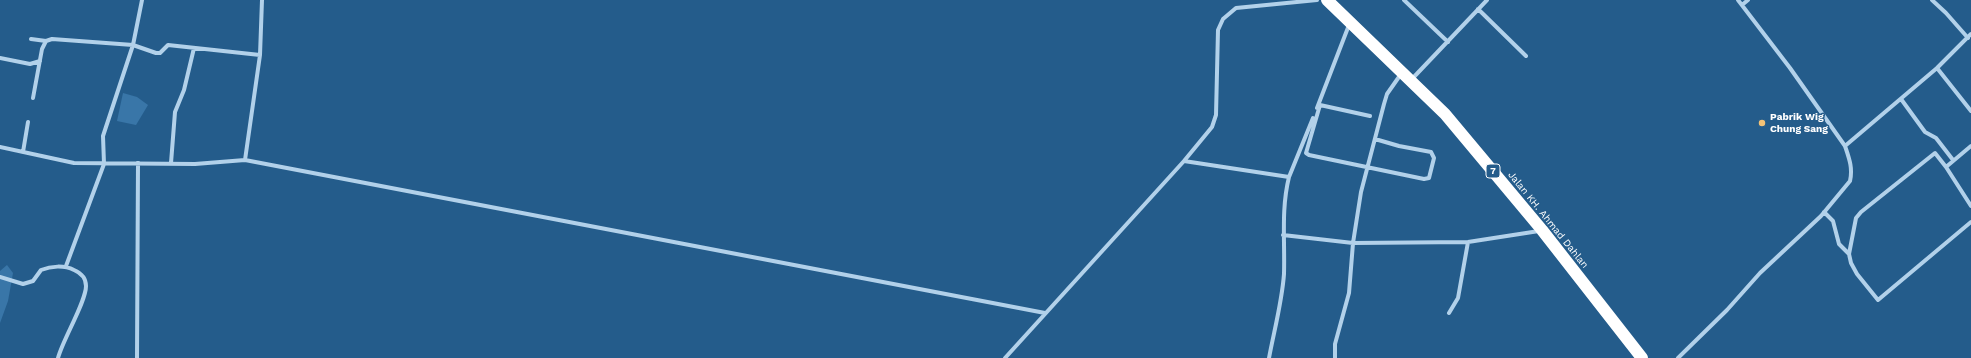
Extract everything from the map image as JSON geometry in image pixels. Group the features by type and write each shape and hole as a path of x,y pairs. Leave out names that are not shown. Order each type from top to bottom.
{"highway":[{"name":"Jalan KH. Ahmad Dahlan","path":"1327,0 1445,114 1542,230 1642,358"}],"street":[{"path":"66,266 104,164 103,136 133,45 142,0"},
{"path":"245,160 260,55 262,0"},
{"path":"1005,358 1184,161 1215,121 1217,102 1218,30 1223,19 1236,8 1317,0"},
{"path":"1404,0 1448,42"},
{"path":"1335,358 1335,344 1349,293 1353,243 1361,192 1387,94 1448,42 1487,0"},
{"path":"1678,358 1727,310 1760,273 1824,212 1850,181 1851,165 1845,146 1790,68 1738,0"},
{"path":"1742,5 1748,0"},
{"path":"1845,146 1937,68 1969,36 1932,0"},
{"path":"1478,10 1526,56"},
{"path":"1269,358 1284,274 1283,235 1286,190 1289,177 1350,22"},
{"path":"31,39 46,41 52,39 68,39 133,45 156,53 160,53 168,45 260,55"},
{"path":"33,98 42,49 46,41"},
{"path":"171,162 175,112 184,90 194,48"},
{"path":"0,58 30,64 40,61"},
{"path":"1937,68 1971,111"},
{"path":"1902,99 1925,132 1936,138 1953,160"},
{"path":"1370,116 1320,105 1306,153 1309,155 1428,179 1434,158 1431,152 1399,146 1375,139"},
{"path":"23,152 28,122"},
{"path":"1946,167 1971,146"},
{"path":"0,147 74,163 138,164 245,160 1045,313"},
{"path":"1848,254 1856,218 1861,212 1935,153 1946,167 1971,206"},
{"path":"1184,161 1289,177"},
{"path":"137,358 138,164"},
{"path":"1824,212 1835,224 1841,246 1848,254 1853,268 1878,300 1971,222"},
{"path":"1283,235 1353,243 1468,242 1542,230"},
{"path":"1449,313 1458,298 1468,242"},
{"path":"0,277 23,284 33,281 41,270 66,266 78,271 83,276 86,285 84,296 61,346 58,358"}],"shaded area":[{"path":"123,93 137,97 148,105 136,125 117,121"},
{"path":"7,265 13,273 8,301 0,323 0,271"}],"place":[{"name":"Pabrik Wig Chung Sang","path":"1762,123"}]}
